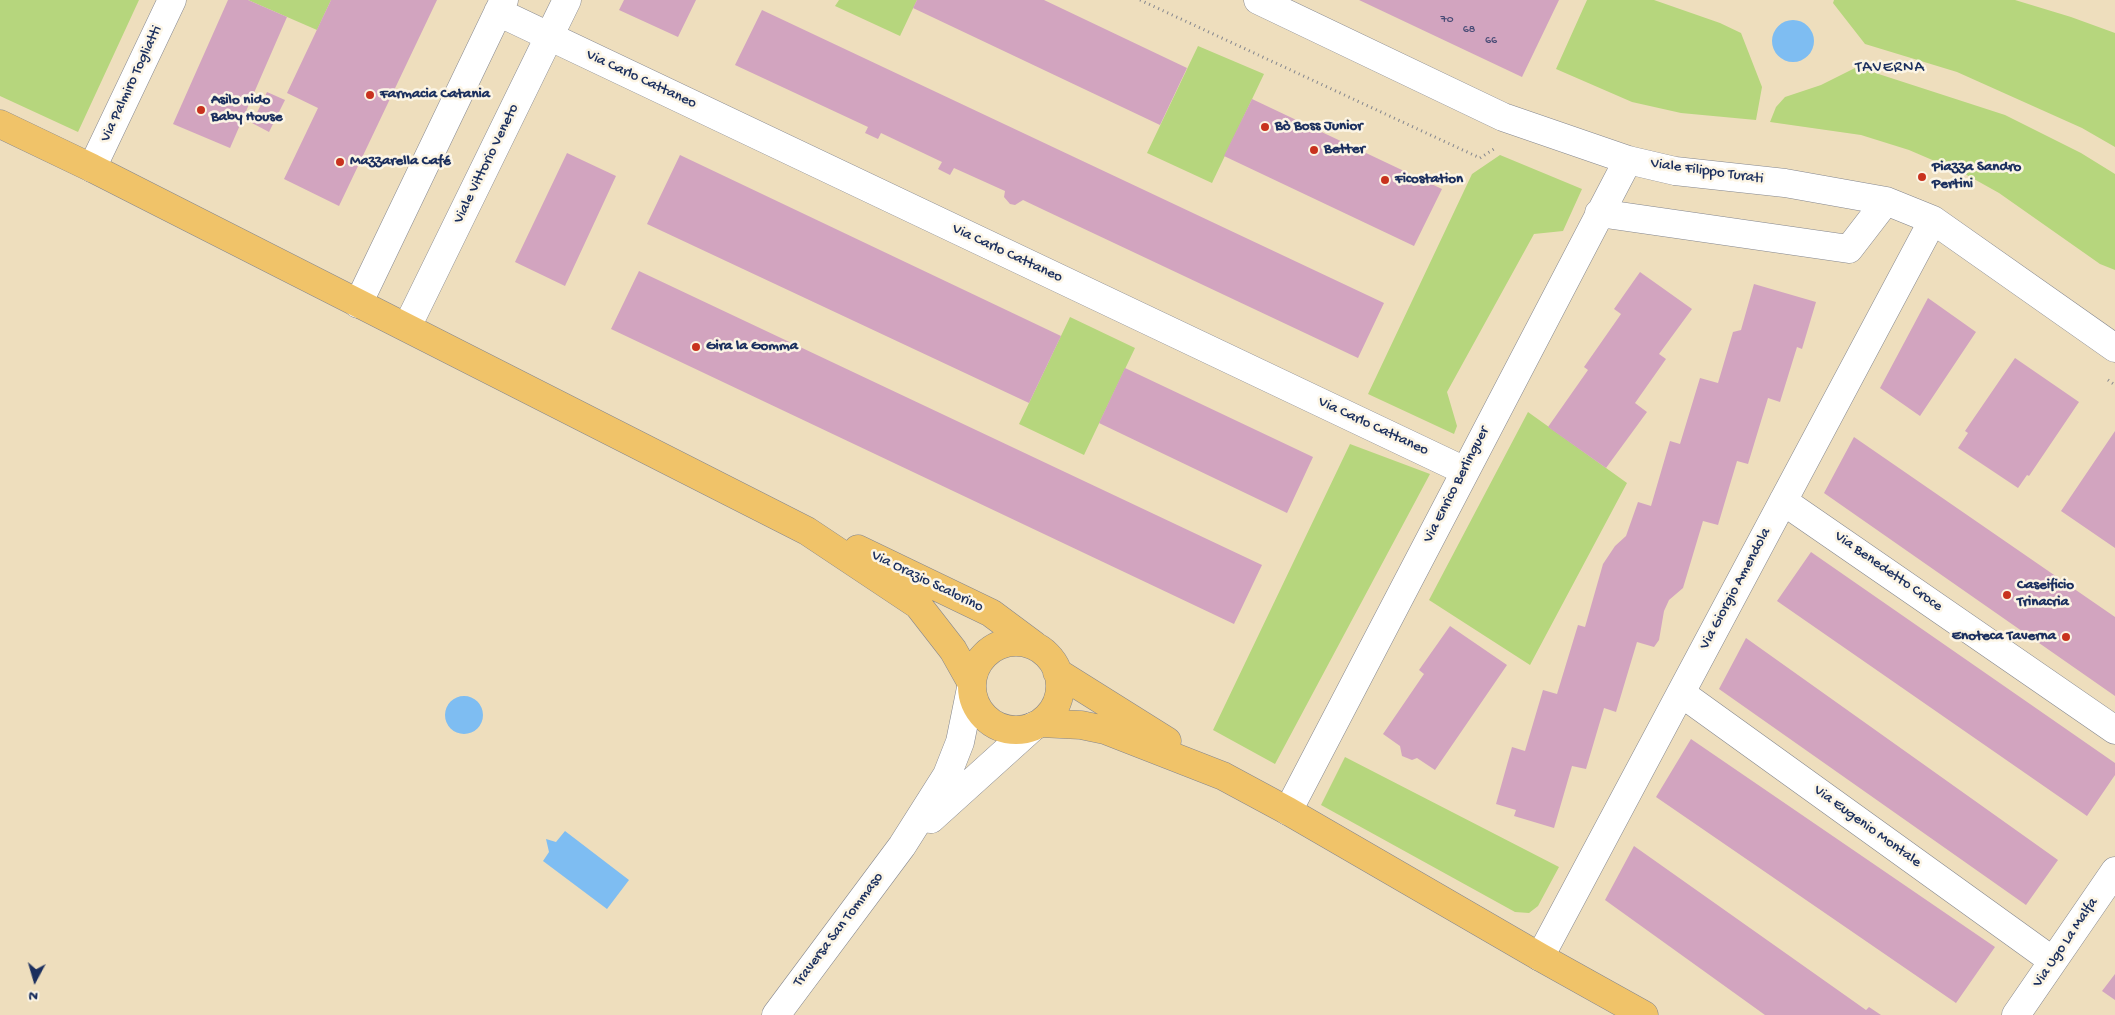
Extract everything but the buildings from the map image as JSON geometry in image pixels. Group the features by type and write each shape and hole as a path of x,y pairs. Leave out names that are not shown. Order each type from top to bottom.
{"main road":[{"path":"0,124 92,168 807,531 918,605 953,650 971,685 978,708 993,724 1013,730 1037,725 1081,725 1105,730 1223,776"},
{"name":"Via Orazio Scalorino","path":"807,531 866,552 991,613 1039,649"},
{"path":"971,685 975,667 984,655 996,646 1010,642 1025,643 1039,649 1050,658 1057,672 1060,686 1058,700 1050,713 1037,725"},
{"path":"1057,672 1223,776 1288,811 1644,1015"}],"street":[{"name":"Via Palmiro Togliatti","path":"92,168 172,0"},
{"name":"Viale Vittorio Veneto","path":"407,327 567,0"},
{"name":"Viale Filippo Turati","path":"1258,0 1503,117 1628,160 1675,171 1785,183 1886,202 1933,220 2115,348"},
{"name":"Via Carlo Cattaneo","path":"501,6 549,37 1465,471"},
{"path":"358,304 501,6"},
{"name":"Via Enrico Berlinguer","path":"1288,811 1628,160"},
{"path":"1599,213 1849,249 1886,202"},
{"name":"Via Giorgio Amendola","path":"1540,957 1933,220"},
{"name":"Via Benedetto Croce","path":"1783,500 2115,730"},
{"path":"902,846 947,775 960,742 971,685"},
{"name":"Via Eugenio Montale","path":"1681,693 2054,961"},
{"path":"902,846 1037,725"},
{"name":"Traversa San Tommaso","path":"776,1015 902,846"},
{"name":"Via Ugo La Malfa","path":"2016,1015 2115,871"}],"green space":[{"path":"0,0 139,0 78,132 0,96"},
{"path":"248,0 331,0 317,30"},
{"path":"839,0 917,0 900,36 835,6"},
{"path":"1587,0 1654,0 1720,23 1741,33 1762,87 1756,120 1681,113 1632,102 1556,69"},
{"path":"1834,0 2015,0 2115,33 2115,147 2082,128 1957,72 1865,44 1833,3"},
{"path":"1198,46 1264,74 1212,183 1147,153"},
{"path":"1857,67 2005,115 2081,153 2115,174 2115,270 2100,264 1999,193 1965,174 1909,150 1861,135 1770,122 1776,107 1785,97 1821,85"},
{"path":"1500,155 1582,189 1563,231 1534,234 1447,392 1457,426 1454,434 1368,394 1472,174"},
{"path":"1070,317 1135,348 1084,455 1019,424"},
{"path":"1528,412 1627,483 1530,665 1429,600"},
{"path":"1350,444 1430,474 1275,764 1213,730"},
{"path":"1345,757 1559,867 1538,906 1529,913 1515,912 1321,805"}],"water":[{"path":"1793,20 1808,26 1814,41 1808,56 1793,62 1778,56 1772,41 1778,26"},
{"path":"464,696 477,702 483,715 477,728 464,734 451,728 445,715 451,702"},
{"path":"565,831 629,880 607,909 543,861 549,852 546,839 556,842"}],"place":[{"name":"Farmacia Catania","path":"370,95"},
{"name":"Asilo nido Baby House","path":"201,110"},
{"name":"Bò Boss Junior","path":"1265,127"},
{"name":"Better","path":"1314,150"},
{"name":"Mazzarella Café","path":"340,162"},
{"name":"Piazza Sandro Pertini","path":"1922,177"},
{"name":"Ficostation","path":"1385,180"},
{"name":"Gira la Gomma","path":"696,347"},
{"name":"Caseificio Trinacria","path":"2007,595"},
{"name":"Enoteca Taverna","path":"2066,637"}],"district":[{"name":"TAVERNA","path":"1890,69"}]}
